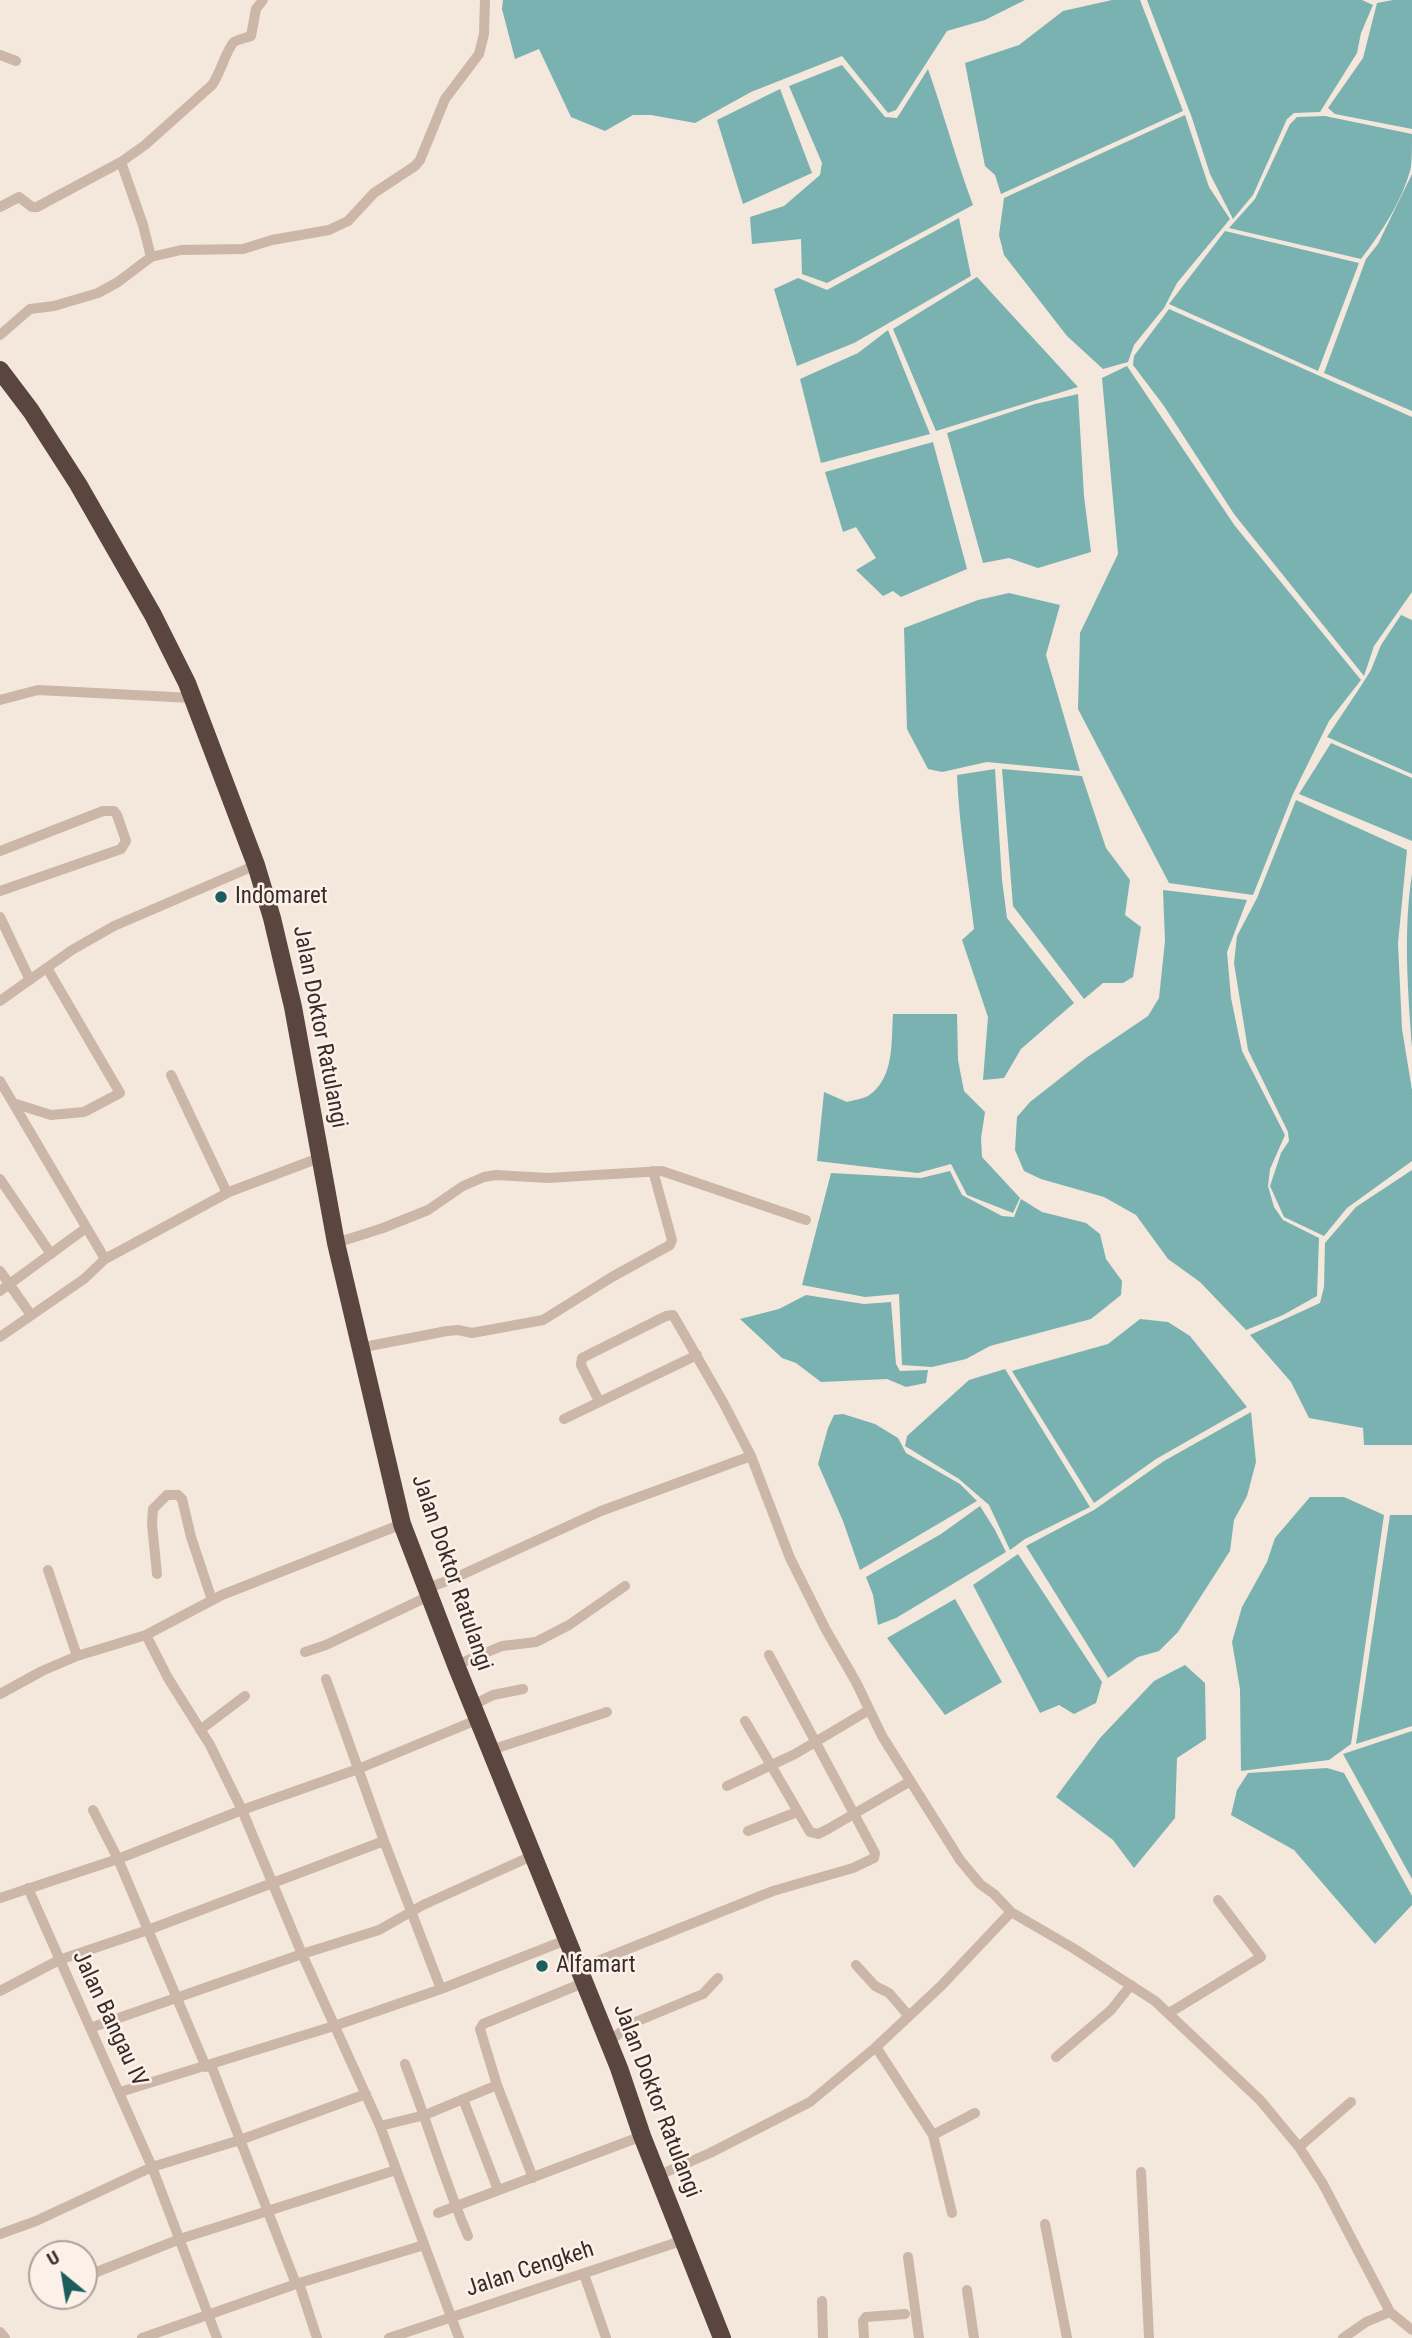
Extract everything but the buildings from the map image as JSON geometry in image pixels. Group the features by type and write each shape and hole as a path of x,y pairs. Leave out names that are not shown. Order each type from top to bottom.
{"highway":[{"name":"Jalan Doktor Ratulangi","path":"0,370 31,411 109,534 182,672 256,865 272,918 293,1007 336,1243 402,1524 608,2042 657,2176 722,2338"}],"street":[{"path":"0,207 19,197 32,207 37,207 121,162 145,145 212,85 219,76 231,46 237,40 251,36 256,9 263,0"},
{"path":"0,335 30,309 54,306 98,293 118,282 151,257 181,250 243,249 272,240 329,230 348,221 374,194 420,160 445,99 479,54 484,34 485,0"},
{"path":"0,55 16,61"},
{"path":"121,162 151,257"},
{"path":"0,699 38,690 192,698"},
{"path":"0,851 103,811 114,811 117,814 126,841 121,849 0,891"},
{"path":"0,1001 72,950 114,926 256,865"},
{"path":"0,918 30,980"},
{"path":"13,1103 51,1115 84,1112 120,1093 47,968"},
{"path":"171,1074 227,1193"},
{"path":"0,1081 105,1259"},
{"path":"0,1337 83,1279 105,1259 227,1193 319,1158"},
{"path":"359,1348 447,1331 472,1333 543,1320 670,1245 672,1240 653,1171"},
{"path":"336,1243 428,1210 463,1186 484,1177 548,1178 662,1171 806,1220"},
{"path":"0,1179 51,1254"},
{"path":"5,1287 86,1228"},
{"path":"0,1270 5,1287 31,1315"},
{"path":"599,1401 580,1361 586,1355 673,1315 751,1456 790,1558 881,1736 965,1867 1012,1912 1131,1985 1169,2013 1260,2100 1299,2147 1342,2218 1390,2312 1412,2330"},
{"path":"564,1419 697,1355"},
{"path":"305,1652 326,1645 459,1576 601,1511 751,1456"},
{"path":"157,1574 153,1509 167,1496 178,1495 184,1505 191,1537 212,1600"},
{"path":"0,1694 77,1656 146,1635 212,1600 402,1524"},
{"path":"48,1570 77,1656"},
{"path":"456,1665 502,1646 537,1642 569,1625 625,1586"},
{"path":"146,1635 242,1810 302,1954 380,2126 459,2338"},
{"path":"533,2178 498,2085 481,2026 580,1976 773,1891 872,1861 875,1853 769,1655"},
{"path":"326,1679 441,1989"},
{"path":"0,1898 118,1859 242,1810 358,1769 476,1712 493,1695 523,1689"},
{"path":"200,1730 245,1696"},
{"path":"727,1786 816,1742 869,1710"},
{"path":"491,1750 607,1712"},
{"path":"745,1721 807,1830 818,1834 909,1782"},
{"path":"93,1810 118,1859 240,2140 317,2338"},
{"path":"748,1830 797,1812"},
{"path":"0,1992 59,1960 148,1930 384,1841"},
{"path":"90,2028 379,1930 424,1905 534,1855"},
{"name":"Jalan Bangau IV","path":"28,1888 152,2167 217,2338"},
{"path":"1169,2013 1261,1957 1218,1900"},
{"path":"657,2176 710,2153 810,2102 876,2047 941,1986 1012,1912"},
{"path":"120,2092 334,2026 441,1989 566,1940"},
{"path":"856,1965 875,1986 889,1993 908,2015"},
{"path":"608,2042 633,2023 703,1994 718,1978"},
{"path":"1056,2057 1111,2010 1131,1985"},
{"path":"876,2047 933,2135 952,2213"},
{"path":"405,2064 468,2236"},
{"path":"380,2126 425,2115 498,2085"},
{"path":"0,2234 36,2221 152,2167 240,2140 366,2094"},
{"path":"463,2099 498,2190"},
{"path":"1299,2147 1351,2102"},
{"path":"933,2135 975,2113"},
{"path":"438,2213 642,2136"},
{"path":"98,2271 180,2239 396,2170"},
{"path":"1141,2172 1149,2338"},
{"path":"1045,2224 1067,2338"},
{"name":"Jalan Cengkeh","path":"389,2338 684,2240"},
{"path":"142,2338 298,2284 424,2245"},
{"path":"908,2257 919,2338"},
{"path":"584,2274 606,2338"},
{"path":"967,2290 974,2338"},
{"path":"822,2301 823,2338"},
{"path":"1343,2338 1366,2322 1390,2312"},
{"path":"864,2338 863,2321 866,2318 905,2314"},
{"path":"0,2332 5,2338"}],"water":[{"path":"503,0 1025,0 985,20 947,31 896,110 888,113 842,56 751,92 695,123 651,115 633,115 605,131 571,117 539,49 515,59 502,9"},
{"path":"1112,0 1140,0 1183,111 1001,194 995,175 985,166 965,63 1019,45 1063,11"},
{"path":"1147,0 1362,0 1373,5 1361,33 1357,53 1320,112 1294,113 1287,119 1253,195 1233,219 1210,174 1192,118"},
{"path":"1412,0 1412,129 1335,114 1328,108 1363,58 1377,3"},
{"path":"842,65 885,117 897,118 928,69 973,205 827,283 802,274 801,239 752,244 750,217 784,206 820,175 822,163 789,86"},
{"path":"780,89 812,173 743,204 717,120"},
{"path":"1185,115 1209,187 1230,219 1177,283 1164,308 1134,345 1128,362 1103,369 1067,336 1004,255 999,235 1004,198"},
{"path":"1325,116 1412,134 1411,167 1403,192 1361,259 1229,228 1255,199 1290,124 1297,117"},
{"path":"1412,174 1412,411 1324,373 1366,259 1378,244"},
{"path":"959,218 971,276 854,343 797,366 774,289 798,278 827,290"},
{"path":"1225,231 1359,263 1318,371 1169,304"},
{"path":"977,277 1078,387 936,431 893,329"},
{"path":"1169,309 1412,417 1412,592 1374,646 1364,676 1234,514 1164,406 1133,365 1134,356"},
{"path":"888,330 930,434 821,463 800,379 858,353"},
{"path":"1127,366 1235,526 1361,680 1329,721 1293,794 1253,895 1169,883 1078,709 1080,633 1118,554 1102,378"},
{"path":"1078,394 1084,496 1091,552 1038,568 1009,558 983,563 947,433 1035,404"},
{"path":"933,442 967,569 901,597 893,591 883,596 856,570 876,558 856,527 843,532 825,472"},
{"path":"1009,593 1060,605 1046,655 1080,771 987,762 942,772 928,769 907,729 904,628 978,600"},
{"path":"1401,615 1412,620 1412,774 1327,737 1371,670 1381,645"},
{"path":"1331,743 1412,778 1412,841 1299,794"},
{"path":"995,769 1007,918 1074,1003 1021,1049 1004,1078 983,1080 988,1017 962,940 974,929 957,775"},
{"path":"1002,769 1082,776 1106,848 1130,880 1125,915 1141,927 1133,977 1123,983 1103,983 1084,999 1013,906"},
{"path":"1296,800 1407,850 1398,943 1402,1029 1412,1090 1412,1161 1347,1208 1324,1236 1284,1217 1270,1186 1281,1153 1289,1141 1288,1132 1248,1050 1234,963 1237,936 1257,898"},
{"path":"1412,874 1412,1048 1407,939"},
{"path":"1163,890 1247,900 1227,952 1231,998 1242,1051 1285,1135 1270,1169 1268,1186 1274,1207 1283,1220 1319,1238 1317,1296 1283,1315 1246,1330 1200,1282 1168,1259 1136,1215 1104,1197 1041,1179 1024,1171 1015,1150 1017,1117 1030,1102 1086,1058 1148,1016 1159,998 1165,941"},
{"path":"893,1014 957,1014 958,1060 964,1091 985,1112 981,1138 982,1157 1020,1198 1013,1213 967,1195 951,1164 918,1173 817,1161 824,1092 847,1102 868,1096 877,1088 883,1080 890,1059"},
{"path":"1412,1170 1412,1445 1364,1445 1363,1428 1309,1418 1291,1382 1250,1335 1320,1303 1324,1287 1325,1243 1356,1207"},
{"path":"950,1171 962,1195 1002,1216 1014,1217 1021,1199 1042,1212 1086,1223 1100,1234 1106,1259 1122,1281 1121,1295 1091,1319 990,1346 966,1359 932,1367 902,1365 899,1294 865,1297 802,1285 831,1173 921,1178"},
{"path":"806,1295 864,1304 891,1302 896,1364 900,1371 928,1370 926,1383 906,1387 887,1379 821,1382 796,1363 782,1358 740,1319 779,1309"},
{"path":"1140,1319 1168,1322 1190,1336 1247,1407 1156,1459 1094,1503 1012,1371 1108,1344"},
{"path":"1005,1369 1090,1507 1025,1539 1010,1550 989,1505 959,1479 905,1446 907,1436 969,1380"},
{"path":"1251,1412 1256,1462 1247,1496 1234,1520 1230,1551 1178,1632 1159,1651 1138,1657 1108,1678 1026,1546 1094,1510 1164,1461"},
{"path":"843,1414 875,1424 898,1438 906,1453 960,1484 977,1501 860,1570 843,1521 818,1464 834,1415"},
{"path":"1310,1497 1344,1497 1384,1515 1351,1744 1329,1760 1241,1771 1240,1689 1232,1642 1242,1607 1267,1562 1275,1538"},
{"path":"980,1506 1006,1552 896,1618 878,1625 873,1595 866,1577 941,1534"},
{"path":"1390,1515 1412,1515 1412,1726 1356,1744"},
{"path":"1018,1554 1102,1682 1096,1703 1074,1714 1059,1705 1040,1713 973,1585"},
{"path":"955,1599 1002,1682 945,1715 887,1638"},
{"path":"1185,1665 1205,1683 1206,1739 1177,1758 1175,1818 1134,1868 1113,1840 1056,1797 1100,1738 1154,1681"},
{"path":"1412,1731 1412,1879 1343,1754"},
{"path":"1327,1768 1344,1773 1412,1896 1412,1905 1375,1944 1294,1850 1231,1815 1237,1790 1248,1773"}],"place":[{"name":"Indomaret","path":"221,897"},
{"name":"Alfamart","path":"542,1966"}]}
